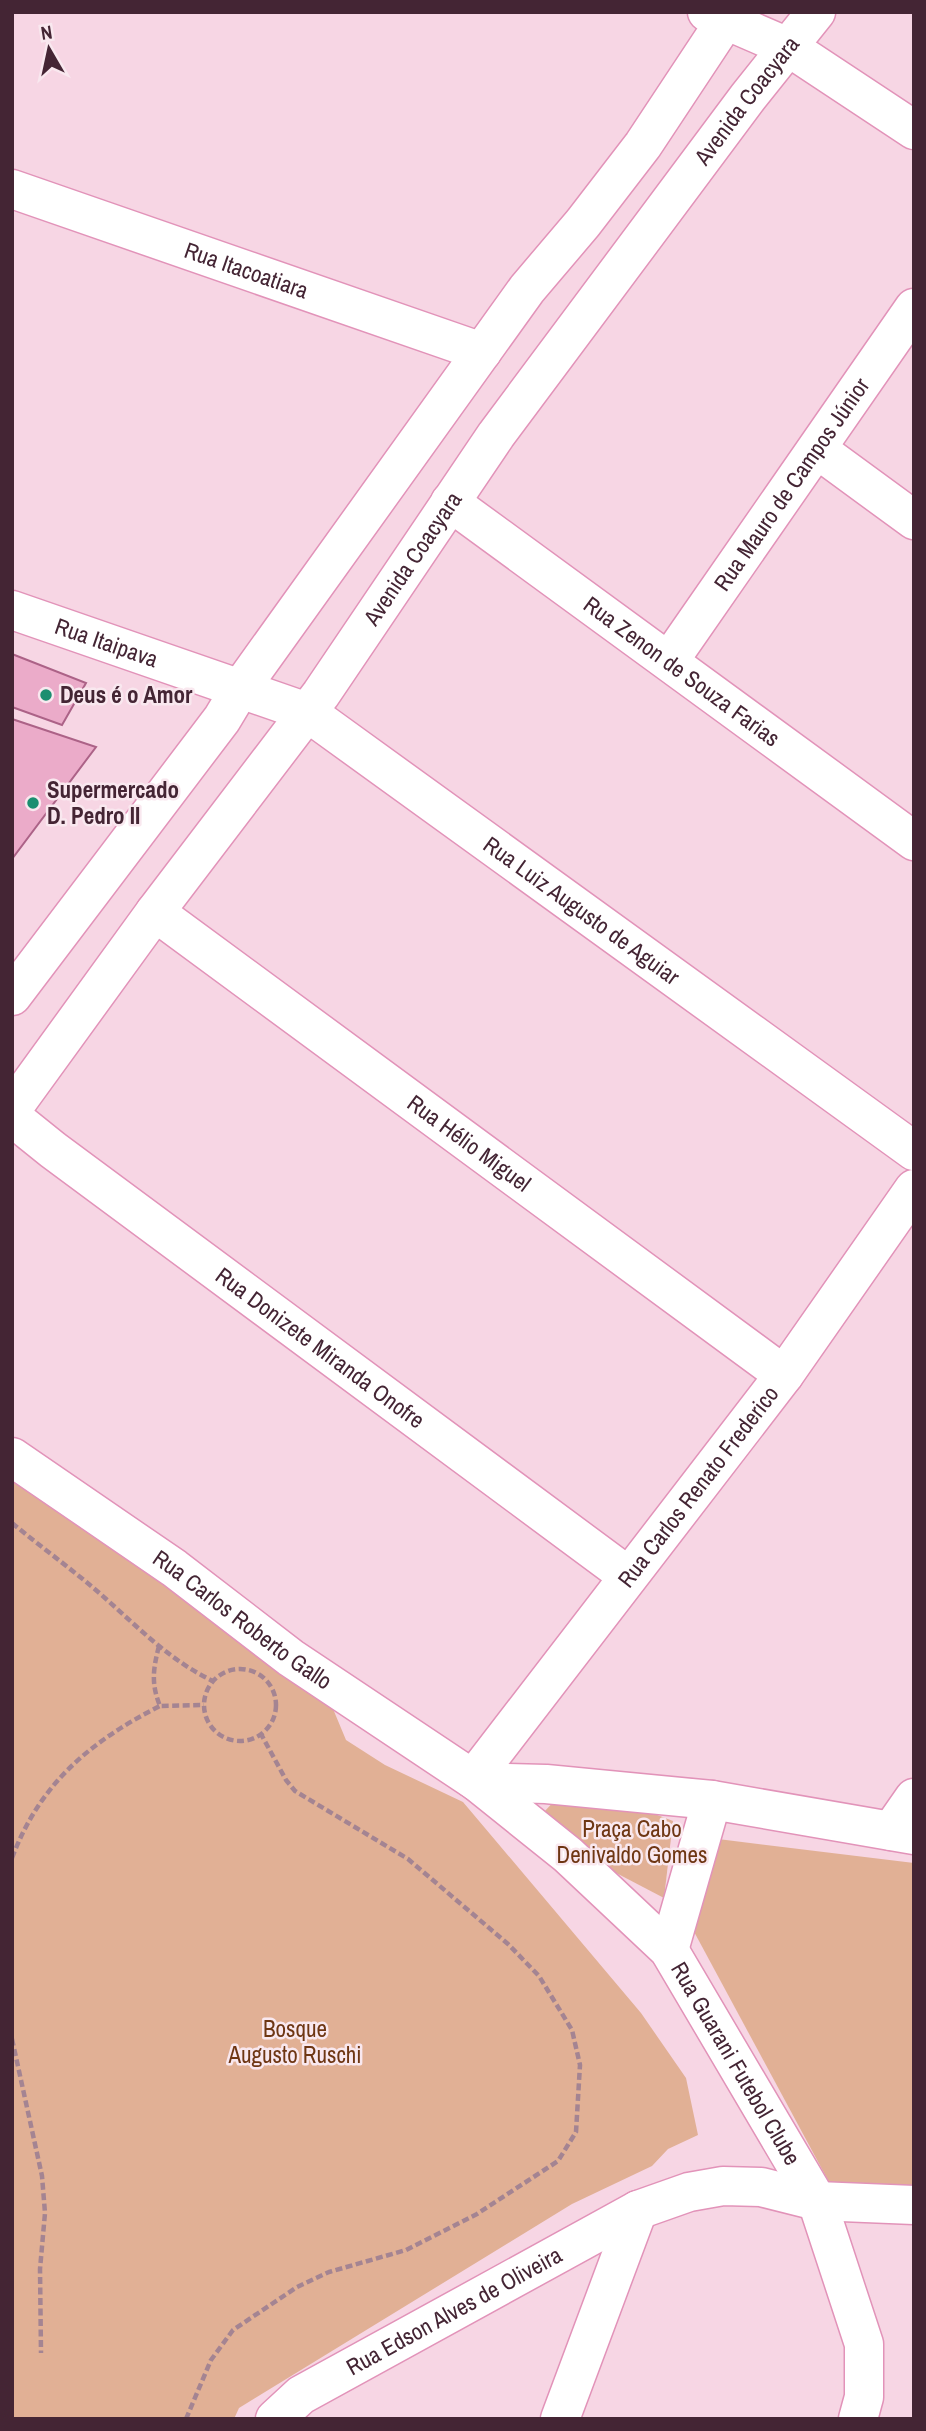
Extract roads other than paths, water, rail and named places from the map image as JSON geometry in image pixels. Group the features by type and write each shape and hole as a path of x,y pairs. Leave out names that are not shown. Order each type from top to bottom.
{"street":[{"name":"Avenida Coacyara","path":"12,1110 155,912 307,712 504,424 748,97 790,48 816,12"},
{"path":"12,996 222,719 527,289 583,223 643,145 721,14 790,48 914,131"},
{"name":"Rua Itacoatiara","path":"12,188 482,352"},
{"name":"Rua Mauro de Campos Júnior","path":"670,661 914,308"},
{"path":"817,449 914,520"},
{"name":"Rua Zenon de Souza Farias","path":"450,502 914,841"},
{"name":"Rua Itaipava","path":"12,610 240,690"},
{"name":"Rua Luiz Augusto de Aguiar","path":"240,690 307,712 914,1151"},
{"name":"Rua Hélio Miguel","path":"155,912 784,1375"},
{"name":"Rua Donizete Miranda Onofre","path":"12,1117 628,1576"},
{"name":"Rua Carlos Renato Frederico","path":"475,1780 628,1576 784,1375 914,1189"},
{"name":"Rua Carlos Roberto Gallo","path":"12,1457 174,1568 291,1658 475,1780"},
{"path":"475,1780 546,1784 712,1801 902,1833 914,1798"},
{"name":"Rua Guarani Futebol Clube","path":"475,1780 568,1855 669,1950 817,2200 864,2344 863,2397 859,2419"},
{"path":"669,1950 712,1801"},
{"name":"Rua Edson Alves de Oliveira","path":"275,2419 301,2395 638,2210 689,2192 723,2186 761,2187 817,2200 914,2205"},
{"path":"560,2419 638,2210"}],"place":[{"name":"Deus é o Amor","path":"46,695"},
{"name":"Supermercado D. Pedro II","path":"33,803"}],"park label":[{"name":"Praça Cabo Denivaldo Gomes","path":"632,1842"},
{"name":"Bosque Augusto Ruschi","path":"295,2042"}]}
